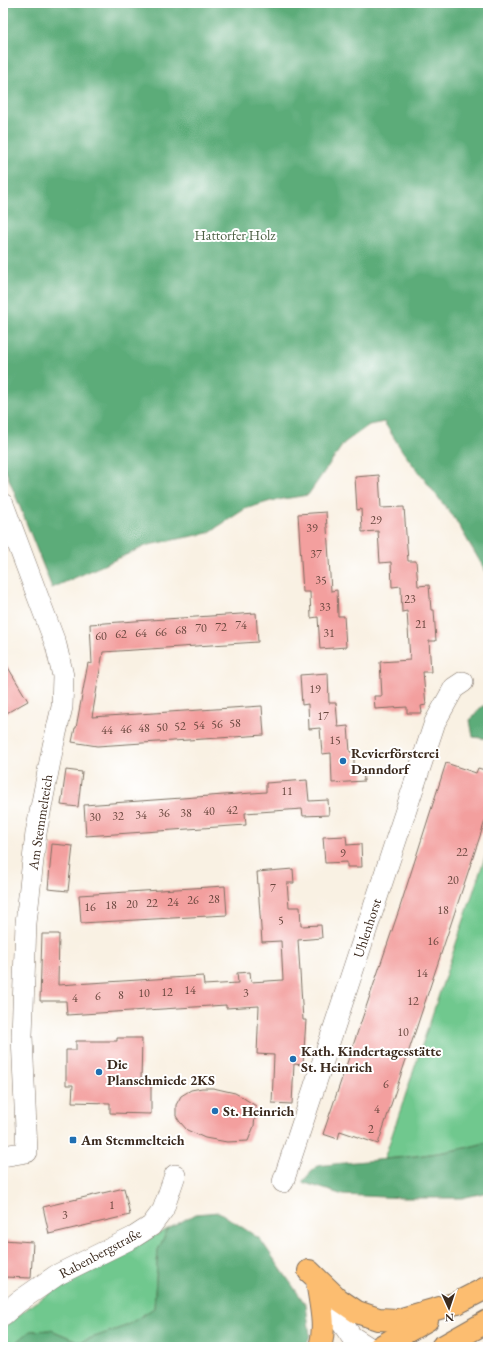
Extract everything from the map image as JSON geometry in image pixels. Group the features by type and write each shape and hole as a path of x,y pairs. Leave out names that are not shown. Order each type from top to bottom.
{"main road":[{"path":"313,1279 357,1312 378,1319 398,1320 457,1303"},
{"path":"313,1279 322,1316 323,1339 320,1347"},
{"path":"380,1347 488,1286"},
{"path":"442,1347 488,1321"}],"street":[{"name":"Am Stemmelteich","path":"3,504 56,645 64,676 62,707 36,833 26,923 22,1036 27,1152 3,1156"},
{"name":"Uhlenhorst","path":"283,1182 435,722 454,688 463,682"},
{"name":"Rabenbergstraße","path":"3,1315 18,1302 57,1275 151,1226 163,1210 175,1175"},
{"path":"313,1279 351,1336 368,1347"}],"green space":[{"name":"Hattorfer Holz","path":"3,3 488,3 488,575 455,519 403,452 384,422 369,425 344,443 308,495 271,501 245,509 208,533 148,545 52,588 3,464"},
{"path":"482,706 488,706 488,739 473,737 470,720"},
{"path":"488,848 488,1142 449,1151 384,1159"},
{"path":"488,1142 488,1192 462,1198 404,1198 343,1195 302,1182 317,1166 447,1152"},
{"path":"219,1212 260,1239 306,1305 310,1335 306,1347 11,1347 30,1331 51,1330 80,1342 126,1326 154,1308 158,1250 168,1229 195,1214"},
{"path":"168,1229 158,1250 154,1308 126,1326 80,1342 51,1330 31,1331 11,1347 3,1347 3,1328 34,1303 91,1268"}],"building":[{"path":"379,475 381,508 404,507 408,561 416,561 418,586 429,585 431,610 434,610 436,641 429,641 431,672 423,672 426,705 421,706 422,713 407,713 407,707 375,709 374,696 382,696 380,662 410,660 407,611 402,612 401,586 392,587 391,562 380,563 378,531 362,532 361,509 357,510 355,477"},
{"path":"326,512 331,591 337,590 338,616 344,616 346,647 320,649 318,617 311,618 310,592 303,592 298,514"},
{"path":"256,613 258,642 103,652 92,717 262,706 264,735 97,746 72,742 88,663 92,664 90,624"},
{"path":"3,659 28,701 3,715"},
{"path":"328,673 329,703 336,703 338,727 348,726 350,752 354,752 354,768 363,768 364,781 332,783 331,753 322,754 320,728 309,729 308,704 302,705 300,675"},
{"path":"446,763 476,773 478,768 488,771 488,812 378,1144 340,1131 338,1139 323,1134 400,907"},
{"path":"66,770 82,772 78,807 61,805"},
{"path":"307,780 309,801 328,800 329,815 303,816 302,809 245,813 246,825 86,836 84,805 266,792 266,783"},
{"path":"346,836 347,845 361,844 362,867 347,867 347,862 325,863 323,837"},
{"path":"52,844 73,846 68,891 48,889"},
{"path":"293,869 294,883 287,883 289,907 300,907 301,926 321,925 322,938 298,940 303,1020 306,1020 303,1065 294,1064 292,1104 272,1103 274,1055 257,1054 259,1006 226,1008 226,1005 67,1015 66,1001 40,1001 42,934 59,934 58,985 203,976 204,985 238,983 237,973 250,972 251,982 283,980 281,941 262,942 257,872"},
{"path":"225,886 227,915 81,923 79,895"},
{"name":"Die Planschmiede 2KS","path":"117,1038 142,1038 141,1081 151,1082 151,1114 110,1113 110,1103 72,1102 73,1085 66,1085 66,1050 76,1050 76,1041 117,1041"},
{"name":"St. Heinrich","path":"213,1088 235,1093 256,1106 254,1126 248,1141 227,1142 205,1138 187,1130 180,1122 176,1116 176,1105 181,1096 191,1090"},
{"path":"124,1188 130,1215 49,1234 43,1207"},
{"path":"3,1240 33,1242 31,1278 3,1277"}],"place":[{"name":"Revierförsterei Danndorf","path":"343,761"},
{"name":"Kath. Kindertagesstätte St. Heinrich","path":"293,1059"},
{"name":"Die Planschmiede 2KS","path":"99,1072"},
{"name":"St. Heinrich","path":"215,1111"},
{"name":"Am Stemmelteich","path":"73,1140"}]}
